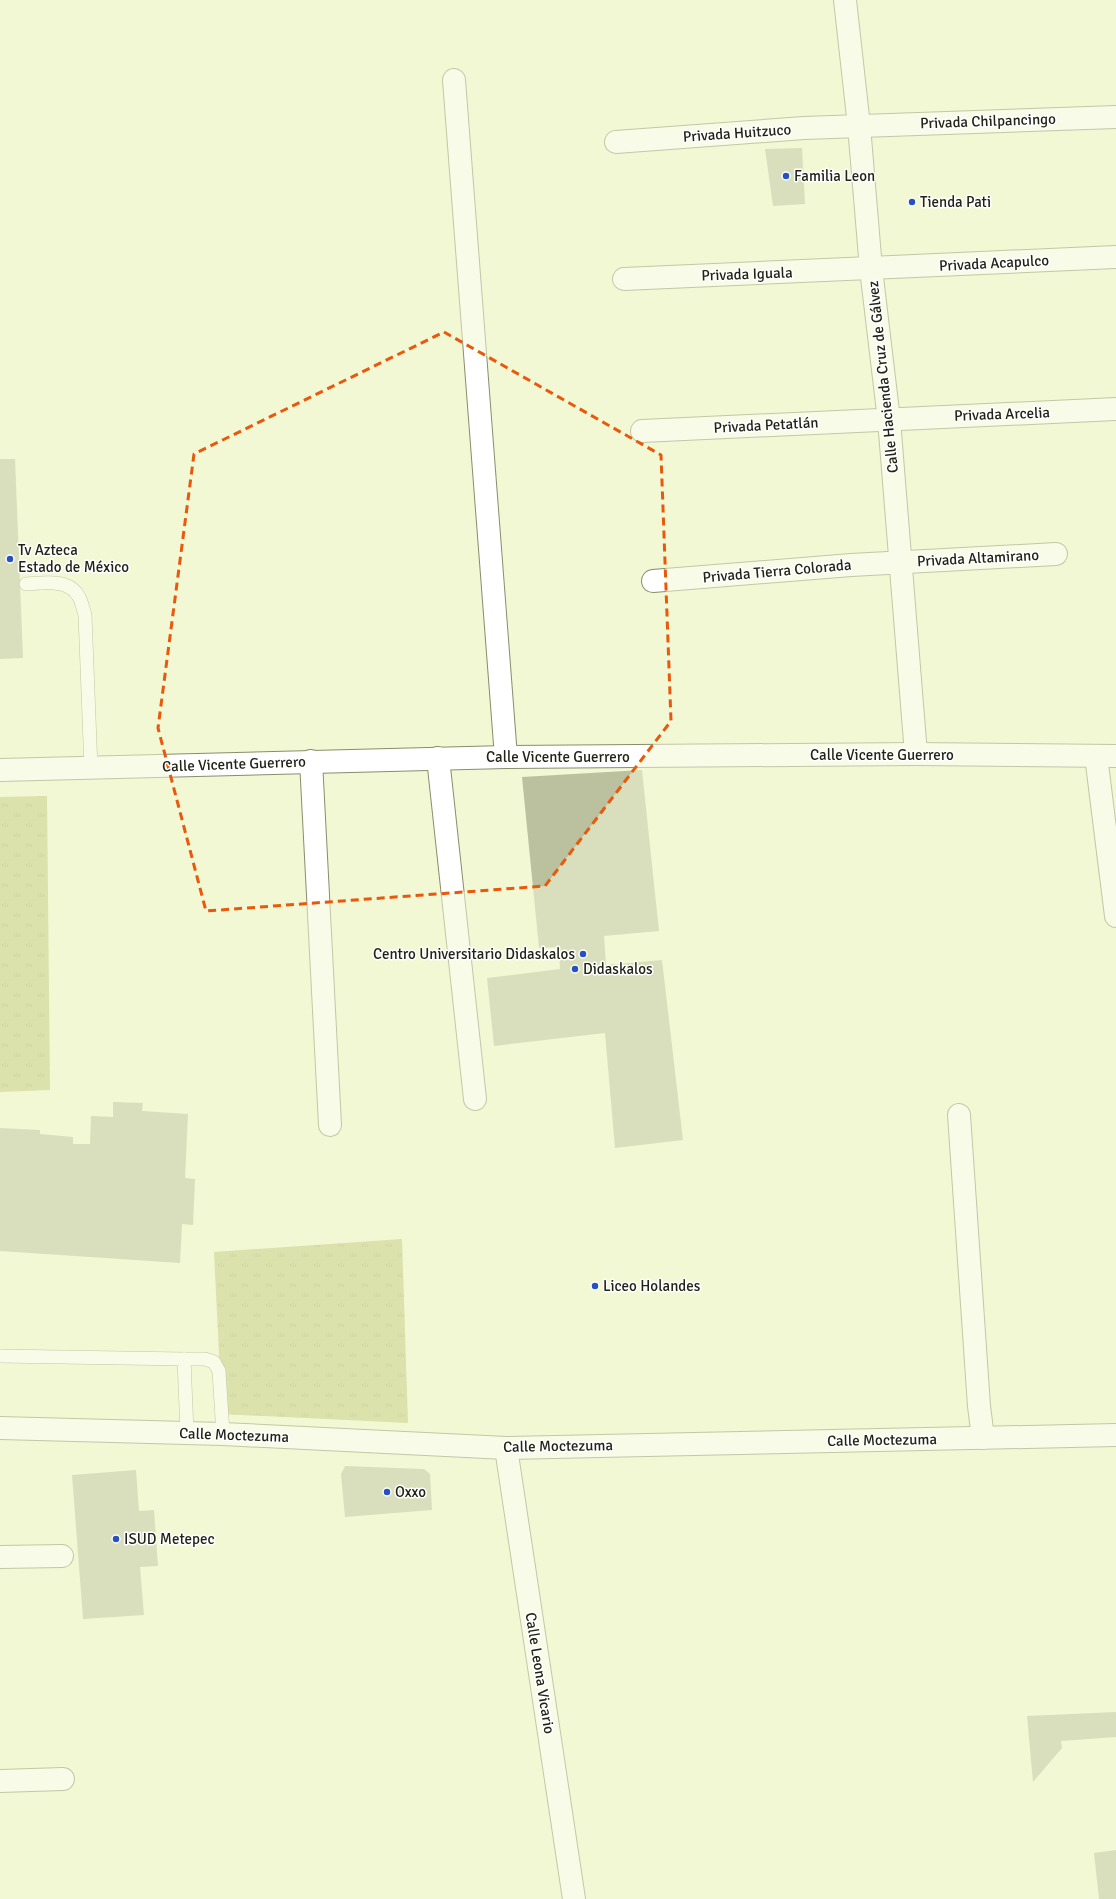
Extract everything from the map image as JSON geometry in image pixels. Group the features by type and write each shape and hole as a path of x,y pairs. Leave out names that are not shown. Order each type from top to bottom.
{"street":[{"name":"Calle Hacienda Cruz de Gálvez","path":"845,0 859,126 871,269 889,420 916,754"},
{"path":"454,80 506,757"},
{"name":"Privada Chilpancingo","path":"859,126 1116,117"},
{"name":"Privada Huitzuco","path":"616,142 859,126"},
{"name":"Privada Acapulco","path":"871,269 1116,257"},
{"name":"Privada Iguala","path":"624,279 871,269"},
{"name":"Privada Arcelia","path":"889,420 1116,409"},
{"name":"Privada Petatlán","path":"642,431 889,420"},
{"name":"Privada Altamirano","path":"900,562 1056,554"},
{"name":"Privada Tierra Colorada","path":"653,581 900,562"},
{"name":"Calle Vicente Guerrero","path":"0,770 91,769 312,761 506,757 916,754 1106,756"},
{"path":"1106,756 1116,916"},
{"path":"438,758 475,1099"},
{"path":"312,761 330,1125"},
{"path":"958,1115 979,1406 983,1438"},
{"name":"Calle Moctezuma","path":"0,1428 223,1434 506,1448 1116,1435"},
{"name":"Calle Leona Vicario","path":"506,1448 574,1899"},
{"path":"0,1557 62,1556"},
{"path":"0,1781 63,1778"}],"lane":[{"path":"26,584 55,582 70,588 79,596 85,615 91,769"},
{"path":"0,1356 206,1359 214,1362 219,1371 223,1434"},
{"path":"184,1359 187,1433"}],"highlighted area":[{"path":"444,332 661,455 671,721 545,886 206,911 158,728 194,454"}],"green space":[{"path":"47,796 50,1090 0,1092 0,797"},
{"path":"402,1239 408,1423 222,1414 214,1252"}],"building":[{"name":"Familia Leon","path":"802,148 805,204 773,206 765,149"},
{"name":"Tv Azteca Estado de México","path":"0,459 15,459 23,658 0,659"},
{"name":"Didaskalos","path":"642,770 659,931 604,936 606,965 662,960 683,1140 615,1148 605,1033 494,1046 487,978 560,969 559,947 539,948 522,777"},
{"path":"113,1102 143,1103 142,1111 188,1114 185,1178 195,1179 193,1225 182,1224 180,1263 0,1251 0,1128 40,1130 40,1134 73,1137 73,1144 90,1144 91,1116 113,1117"},
{"name":"Oxxo","path":"345,1466 424,1469 430,1474 432,1510 345,1517 341,1474"},
{"name":"ISUD Metepec","path":"136,1470 139,1511 154,1510 158,1566 140,1567 144,1615 83,1619 72,1475"},
{"path":"1116,1712 1116,1737 1061,1741 1062,1748 1033,1782 1027,1716"},
{"path":"1116,1850 1116,1899 1099,1899 1094,1853"}],"place":[{"name":"Familia Leon","path":"786,176"},
{"name":"Tienda Pati","path":"912,202"},
{"name":"Tv Azteca Estado de México","path":"10,559"},
{"name":"Centro Universitario Didaskalos","path":"583,954"},
{"name":"Didaskalos","path":"575,969"},
{"name":"Liceo Holandes","path":"595,1286"},
{"name":"Oxxo","path":"387,1492"},
{"name":"ISUD Metepec","path":"116,1539"}]}
